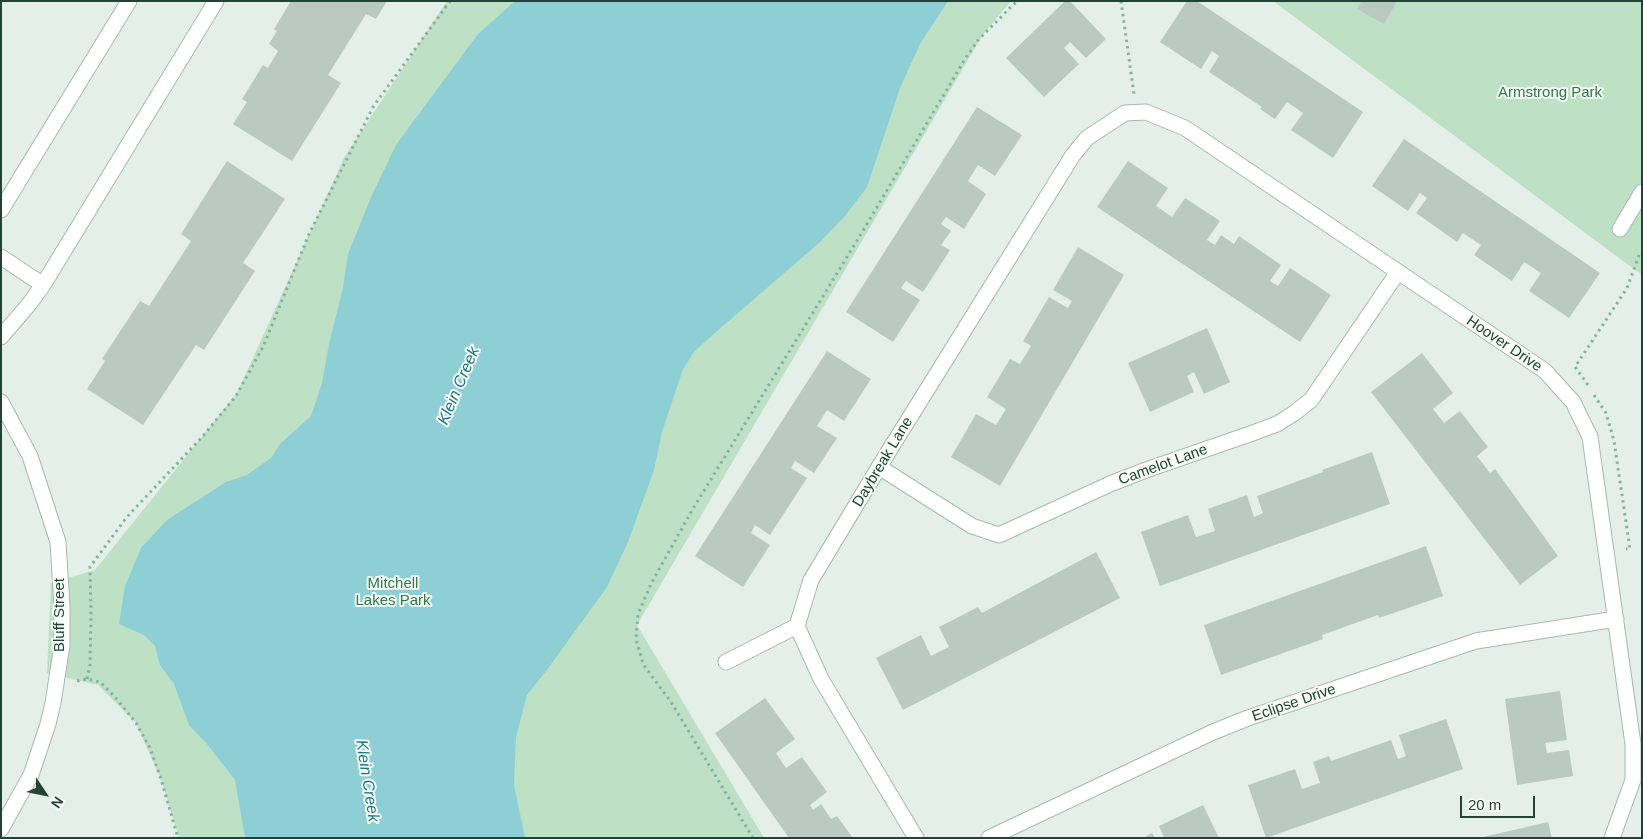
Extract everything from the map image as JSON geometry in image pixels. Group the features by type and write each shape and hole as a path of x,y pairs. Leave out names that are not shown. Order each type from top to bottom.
{"street":[{"path":"1,210 129,1"},
{"path":"1,337 30,303 216,1"},
{"name":"Hoover Drive","path":"1125,114 1146,112 1185,128 1545,371 1573,402 1590,437 1633,744 1632,780 1612,838"},
{"name":"Daybreak Lane","path":"797,626 811,580 1073,154 1087,138 1125,114"},
{"path":"1620,229 1642,192"},
{"path":"1,257 42,284"},
{"name":"Camelot Lane","path":"879,467 972,526 999,535 1110,484 1277,424 1293,414 1311,400 1398,272"},
{"name":"Bluff Street","path":"1,402 30,456 58,542 62,606 62,645 48,724 31,775 1,829"},
{"name":"Eclipse Drive","path":"989,838 1213,732 1248,718 1476,641 1616,619"},
{"path":"726,662 797,626 821,679 916,838"}],"path":[{"path":"87,680 90,665 92,614 90,567 126,518 203,436 236,396 263,347 309,234 373,107 450,1"},
{"path":"753,838 671,702 643,664 636,638 638,614 652,582 690,512 858,239 965,59 979,39 1017,1"},
{"path":"1121,1 1135,96 1144,94 1146,112"},
{"path":"1606,551 1630,549 1614,441 1606,413 1575,367 1627,288 1640,253"},
{"path":"72,681 87,680 100,682 136,723 150,748 178,838"}],"green space":[{"name":"Mitchell Lakes Park","path":"447,1 1011,1 982,36 637,625 764,838 179,838 161,779 136,723 98,685 47,673 51,583 95,570 237,393 344,158"},
{"name":"Armstrong Park","path":"1273,1 1642,1 1642,275"}],"water":[{"name":"Mitchell Lakes Park","path":"515,1 948,1 920,44 900,88 867,187 845,216 819,243 709,338 694,352 683,369 662,432 654,470 628,542 607,587 527,695 516,737 514,785 525,838 245,838 235,780 207,744 189,725 174,684 160,665 155,646 144,635 119,624 125,586 141,548 167,520 226,482 247,475 271,458 280,444 311,416 322,383 329,344 343,288 348,254 372,195 396,145 478,34"}],"building":[{"path":"291,1 387,1 376,19 366,14 328,75 341,83 292,161 233,124 247,102 242,99 263,65 268,68 278,51 269,44 277,31 274,29"},
{"path":"1065,1 1070,1 1106,39 1086,58 1070,42 1064,48 1079,64 1044,97 1006,58"},
{"path":"1187,1 1197,1 1363,112 1333,158 1291,130 1303,113 1287,102 1275,119 1260,109 1262,107 1209,72 1219,56 1212,51 1201,69 1160,42"},
{"path":"1362,1 1397,1 1384,24 1357,9"},
{"path":"977,107 1022,135 995,176 978,165 968,181 986,194 964,229 946,217 941,224 951,231 941,245 950,250 923,292 906,281 901,288 920,300 893,342 846,312"},
{"path":"1404,139 1600,273 1569,318 1529,291 1541,273 1524,262 1512,281 1474,255 1481,245 1463,233 1457,242 1416,213 1427,198 1420,193 1408,211 1372,186"},
{"path":"227,161 285,199 243,263 255,271 204,350 196,345 143,425 87,389 105,361 102,359 140,301 149,306 191,241 181,234"},
{"path":"1128,161 1168,188 1156,206 1172,217 1185,198 1220,221 1207,240 1215,245 1221,235 1234,244 1239,236 1281,265 1270,281 1278,286 1290,268 1331,295 1300,342 1097,207"},
{"path":"1078,247 1124,275 1000,486 951,457 976,414 996,425 1006,409 987,397 1010,359 1020,364 1031,346 1023,341 1049,297 1068,308 1072,301 1053,290"},
{"path":"1207,328 1230,382 1204,394 1194,372 1187,376 1194,392 1150,412 1128,363"},
{"path":"827,351 871,379 844,421 827,410 817,426 837,438 814,473 795,461 791,468 807,478 770,535 755,525 751,533 770,545 743,587 695,556"},
{"path":"1422,353 1453,393 1433,409 1444,423 1460,411 1488,447 1477,456 1490,473 1495,469 1558,556 1520,585 1371,392"},
{"path":"1372,452 1390,504 1160,586 1141,532 1188,515 1196,537 1215,531 1208,509 1247,495 1254,517 1263,513 1257,496"},
{"path":"1426,546 1443,596 1379,618 1378,615 1322,635 1323,639 1221,675 1204,625"},
{"path":"1096,552 1120,598 903,710 876,658 921,635 931,656 949,647 939,627 978,607 982,613"},
{"path":"1560,691 1567,740 1545,743 1547,753 1569,750 1573,776 1517,785 1505,699"},
{"path":"765,698 795,739 776,753 786,768 802,757 827,792 810,805 813,810 821,804 831,819 837,816 853,838 789,838 715,733"},
{"path":"1446,719 1463,769 1266,838 1248,785 1295,769 1302,789 1320,783 1313,762 1329,756 1331,761 1391,740 1398,759 1406,756 1399,735"},
{"path":"1203,805 1219,838 1164,838 1159,826"},
{"path":"1548,822 1552,838 1483,838 1483,837"},
{"path":"1152,833 1155,838 1143,838"}],"water label":[{"name":"Klein Creek","path":"459,386"},
{"name":"Klein Creek","path":"367,781"}]}
